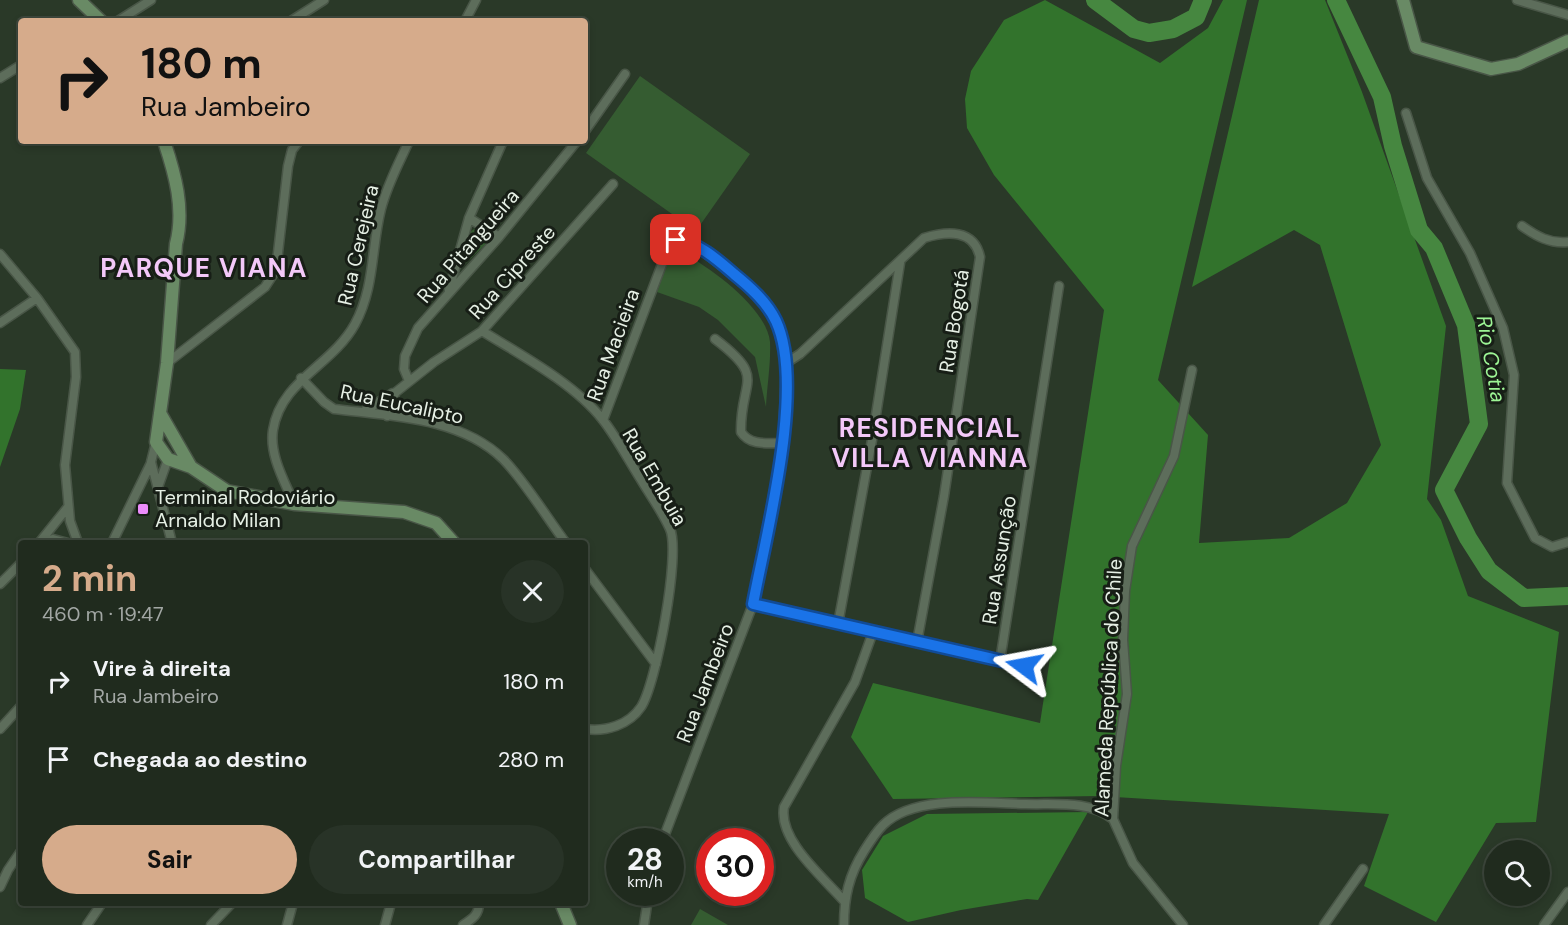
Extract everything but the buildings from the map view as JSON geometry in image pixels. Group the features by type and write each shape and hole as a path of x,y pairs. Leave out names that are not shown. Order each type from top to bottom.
{"main road":[{"path":"80,0 97,18"},
{"path":"1403,0 1416,47 1491,69 1518,64 1568,41"},
{"path":"165,144 179,195 180,228 176,244 167,363 157,437 168,459 191,467 227,491 294,504 404,512 436,523 451,540"},
{"path":"160,413 191,467"},
{"path":"157,437 173,437"},
{"path":"168,459 173,437"},
{"path":"562,906 570,925"}],"street":[{"path":"123,18 151,0"},
{"path":"296,18 324,0"},
{"path":"467,18 476,0"},
{"path":"1517,0 1568,15"},
{"path":"0,78 18,68"},
{"path":"588,127 625,74"},
{"path":"1406,113 1427,178 1470,253 1503,328 1514,375 1507,483 1535,538 1552,547 1568,542"},
{"path":"167,363 266,287 276,270 288,166 292,150 297,144"},
{"name":"Rua Cerejeira","path":"294,504 280,473 272,432 278,409 301,378 323,362 336,348 353,326 366,301 373,273 381,209 390,181 408,144"},
{"path":"447,294 469,218 502,144"},
{"name":"Rua Pitangueira","path":"409,381 404,369 410,341 418,328 499,237 575,144"},
{"name":"Rua Cipreste","path":"363,412 396,392 482,331 613,184"},
{"path":"469,218 499,237"},
{"path":"1522,226 1537,237 1568,242"},
{"name":"Rua Bogotá","path":"786,363 801,354 924,238 947,232 961,234 972,240 978,248 980,257 944,496 916,642"},
{"name":"Rua Jambeiro","path":"666,249 676,240 687,242 715,259 749,286 776,321 784,344 786,363 783,444 753,604 667,828"},
{"name":"Rua Macieira","path":"603,420 666,249"},
{"path":"0,254 37,298 75,352 76,377 65,465 68,507 77,540"},
{"path":"838,624 872,440 900,263"},
{"name":"Rua Assunção","path":"1000,661 1059,286"},
{"path":"0,323 37,298"},
{"name":"Rua Embuia","path":"482,331 529,360 579,398 603,420 672,531 673,567 651,688 641,708 630,720 602,730 588,729"},
{"path":"715,339 742,361 747,372 741,432 745,439 783,444"},
{"name":"Alameda República do Chile","path":"1183,925 1133,863 1113,819 1116,766 1127,694 1123,640 1125,591 1132,546 1174,456 1192,370"},
{"name":"Rua Eucalipto","path":"301,378 334,409 442,426 483,444 503,459 564,540"},
{"name":"Rua Cipreste","path":"387,416 388,406 396,392"},
{"path":"113,540 151,462 157,437"},
{"path":"158,487 168,459"},
{"path":"151,462 171,540"},
{"path":"42,540 68,507"},
{"path":"0,584 18,566"},
{"path":"588,573 656,664"},
{"path":"753,604 1024,666"},
{"path":"844,901 788,837 782,816 784,807 855,682 873,632"},
{"path":"0,729 18,709"},
{"path":"844,925 844,901 851,872 883,825 899,814 923,806 958,802 1090,806 1102,810 1113,819"},
{"path":"0,887 18,855"},
{"path":"1324,925 1363,869"},
{"path":"1544,925 1568,892"},
{"path":"87,925 100,906"},
{"path":"211,925 229,906"},
{"path":"287,925 292,906"},
{"path":"385,925 390,906"},
{"path":"463,925 479,911 479,906"},
{"path":"644,925 647,906"}],"green space":[{"path":"1045,0 1160,63 1208,28 1223,0 1247,0 1158,380 1208,435 1199,543 1289,538 1347,503 1381,445 1320,245 1294,230 1192,287 1259,0 1325,0 1362,92 1446,326 1427,499 1441,520 1468,596 1559,632 1536,822 1496,823 1436,922 1364,886 1389,814 1099,796 893,799 851,737 873,683 1040,723 1104,310 994,175 967,128 965,99 971,71 1004,20"},
{"path":"640,76 750,154 696,231 586,153"},
{"path":"476,228 490,237 490,240 466,263 462,262 471,231"},
{"path":"680,252 720,277 759,315 770,342 766,407 755,357 718,320 699,307 657,292 671,255"},
{"path":"0,369 26,370 20,409 0,467"},
{"path":"1088,812 1038,900 1027,899 961,910 908,922 865,898 862,870 883,836 927,814"},
{"path":"700,909 728,925 691,925"}],"waterway":[{"name":"Rio Cotia","path":"1095,0 1134,29 1149,33 1173,29 1196,17 1203,0"},
{"name":"Rio Cotia","path":"1336,0 1382,97 1393,146 1419,230 1434,248 1466,325 1479,424 1444,490 1468,538 1489,571 1524,598 1568,596"}],"place":[{"name":"Terminal Rodoviário Arnaldo Milan","path":"143,509"}],"district":[{"name":"PARQUE VIANA","path":"204,268"},
{"name":"RESIDENCIAL VILLA VIANNA","path":"930,442"}],"route":[{"path":"676,240 697,247 749,286 776,321 784,344 786,363 783,444 753,604 1024,666"}]}
